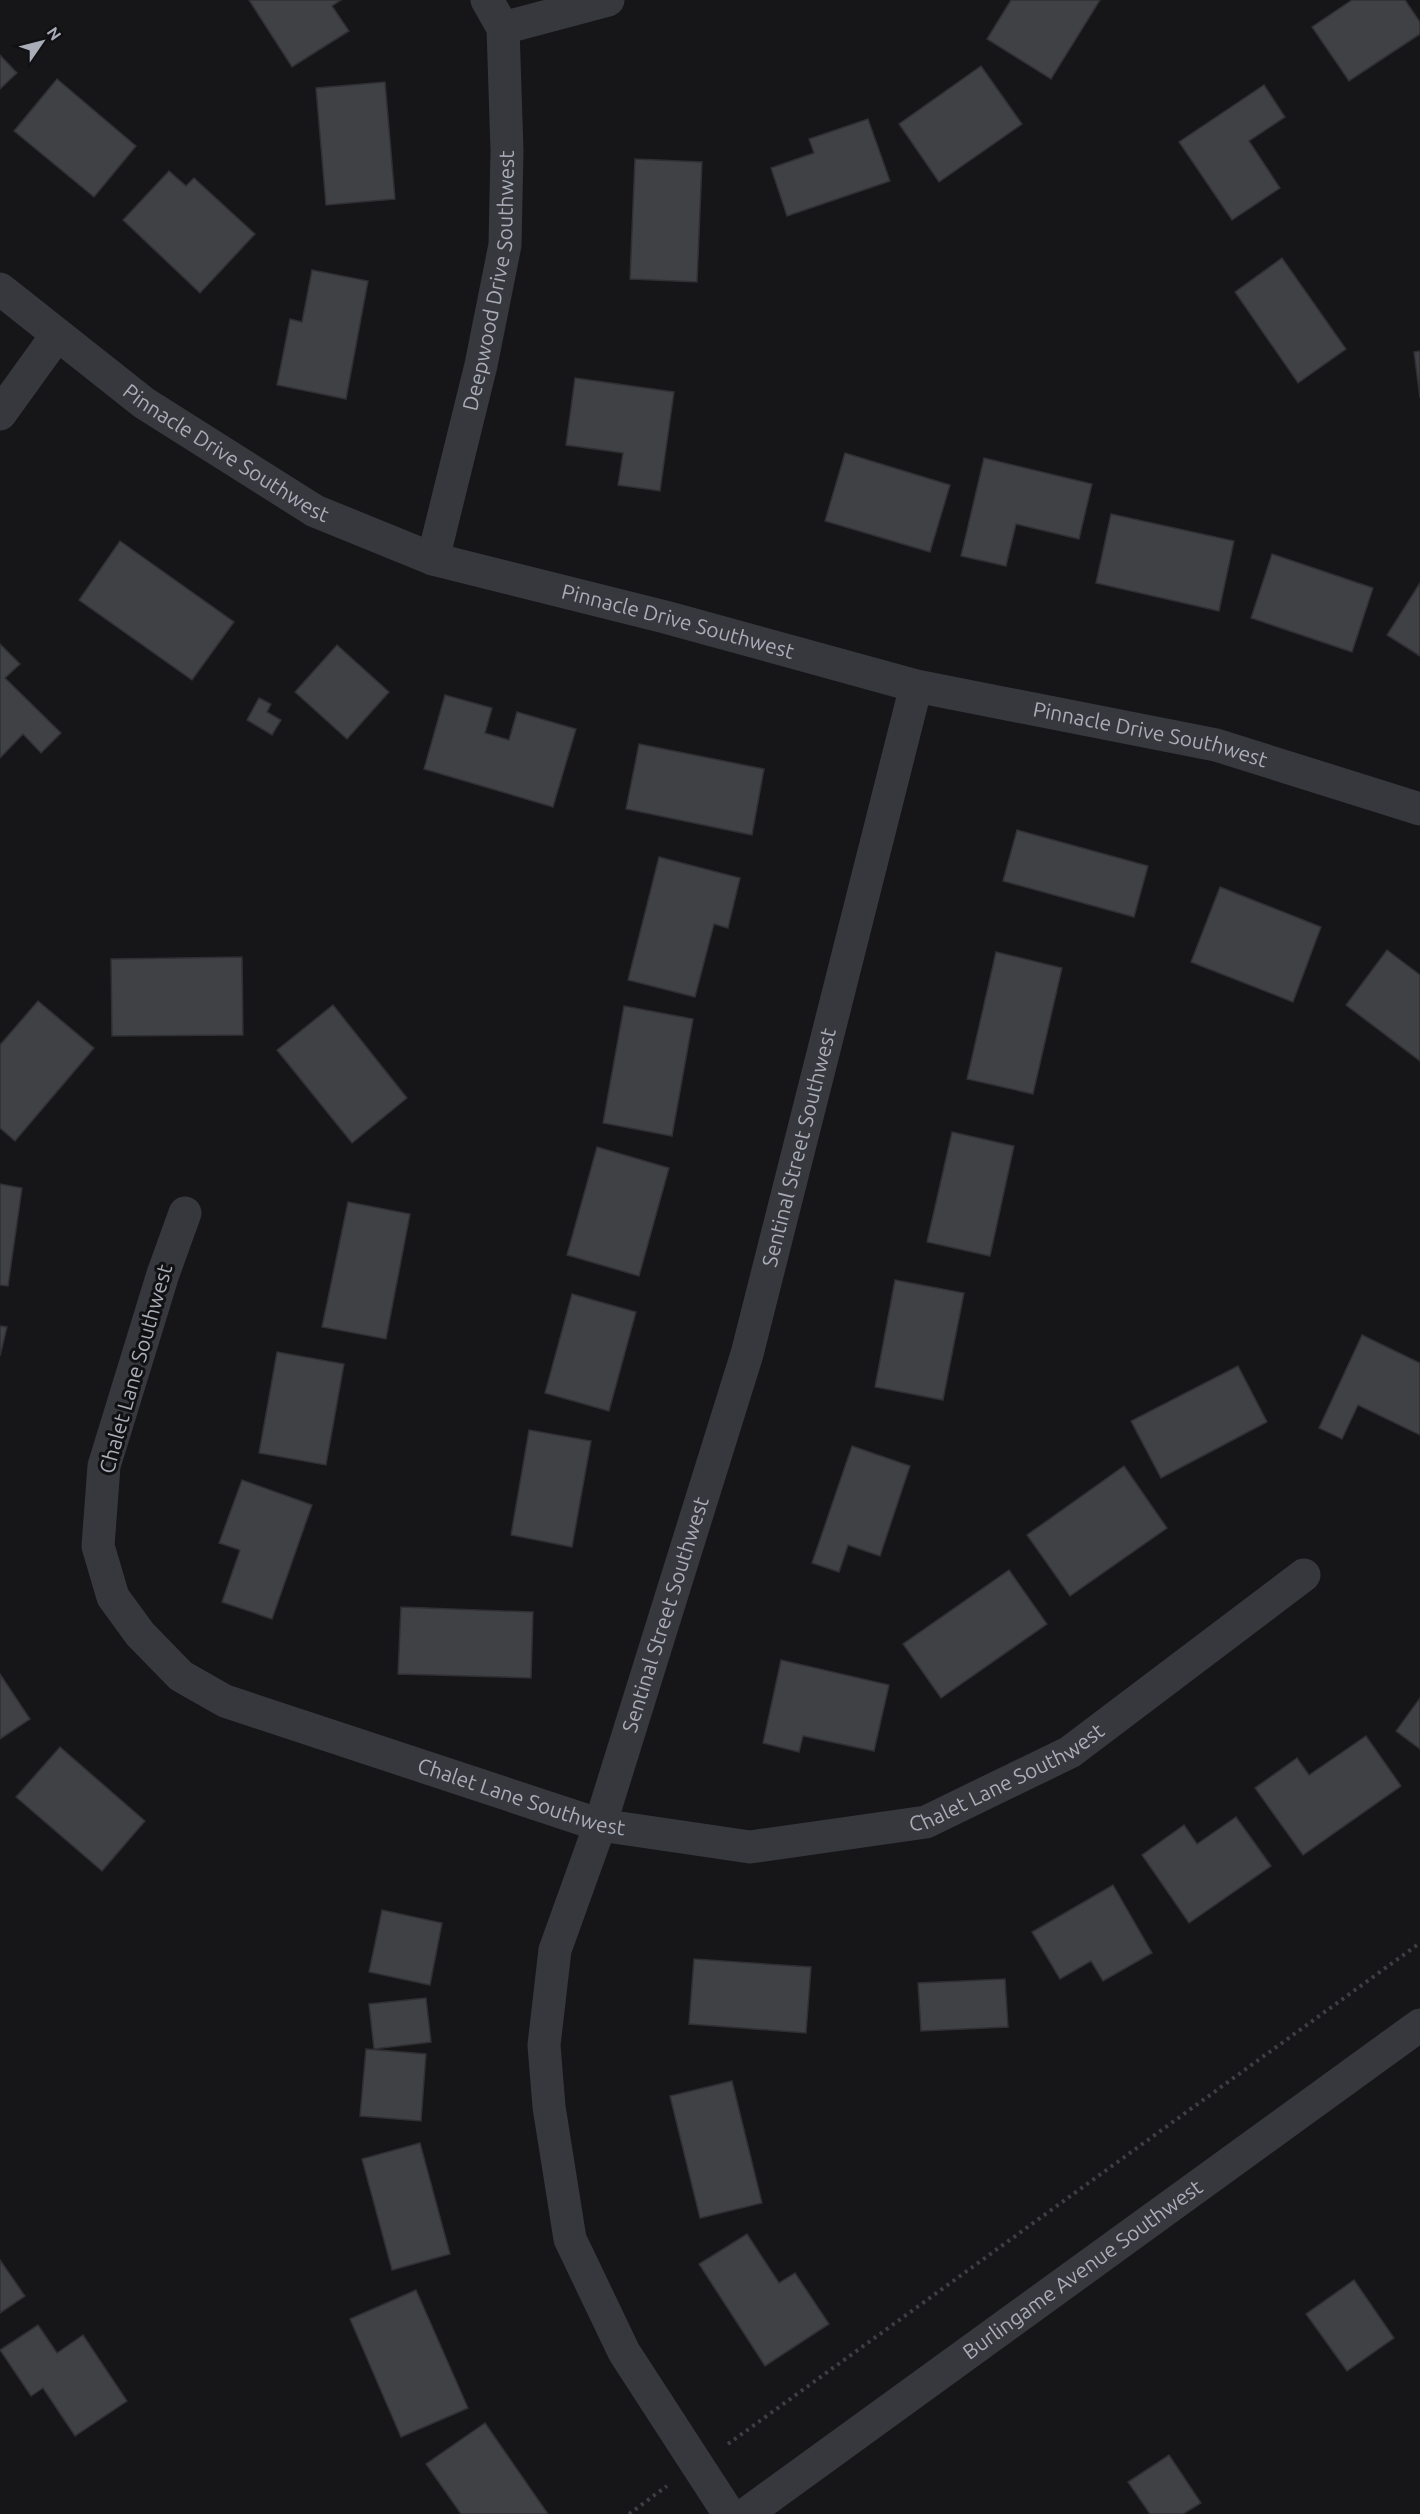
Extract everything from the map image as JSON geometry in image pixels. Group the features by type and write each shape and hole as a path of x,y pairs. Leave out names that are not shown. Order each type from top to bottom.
{"street":[{"name":"Deepwood Drive Southwest","path":"433,559 481,365 505,245 507,151 503,28 487,0"},
{"path":"503,28 608,0"},
{"name":"Pinnacle Drive Southwest","path":"0,289 144,403 315,511 433,559 665,617 916,686 1216,745 1420,809"},
{"path":"0,414 57,335"},
{"name":"Sentinal Street Southwest","path":"729,2514 624,2352 570,2239 551,2118 544,2046 555,1950 600,1825 747,1354 916,686"},
{"name":"Chalet Lane Southwest","path":"185,1213 163,1274 104,1466 98,1546 113,1597 140,1634 180,1676 225,1701 600,1825 750,1847 926,1822 1070,1752 1304,1575"},
{"name":"Burlingame Avenue Southwest","path":"746,2514 1420,2025"}],"path":[{"path":"629,2514 1420,1943"}],"building":[{"path":"249,0 341,0 332,6 349,31 292,67"},
{"path":"1011,0 1100,0 1051,79 987,39"},
{"path":"1352,0 1405,0 1420,22 1420,34 1349,81 1312,27"},
{"path":"0,55 17,73 0,89"},
{"path":"981,66 1022,124 939,182 899,124"},
{"path":"57,79 136,146 94,197 14,131"},
{"path":"385,82 395,199 326,205 316,88"},
{"path":"1264,85 1285,117 1249,141 1280,188 1232,220 1179,142"},
{"path":"868,119 890,181 787,216 771,168 814,153 809,139"},
{"path":"635,159 702,162 697,282 630,279"},
{"path":"169,171 186,186 194,178 255,234 200,293 123,220"},
{"path":"1282,258 1346,349 1298,383 1235,292"},
{"path":"312,270 368,281 346,399 277,385 290,319 302,322"},
{"path":"1420,351 1420,398 1414,352"},
{"path":"575,378 674,392 660,491 618,485 623,453 566,445"},
{"path":"845,453 950,485 930,552 825,521"},
{"path":"984,458 1092,484 1079,539 1016,524 1006,566 961,556"},
{"path":"1111,514 1234,541 1219,611 1096,583"},
{"path":"120,541 234,622 192,680 79,600"},
{"path":"1272,554 1373,588 1352,652 1251,618"},
{"path":"1420,583 1420,656 1387,635"},
{"path":"0,644 20,664 5,678 61,733 41,753 23,734 0,758"},
{"path":"337,645 389,692 347,739 295,692"},
{"path":"445,695 492,708 485,733 509,740 517,712 576,729 553,807 424,769"},
{"path":"259,698 271,704 267,712 281,720 272,735 247,720"},
{"path":"639,744 764,769 752,835 626,809"},
{"path":"1017,830 1148,866 1134,917 1003,881"},
{"path":"659,857 740,878 728,928 714,924 695,997 628,980"},
{"path":"1220,887 1321,927 1293,1002 1191,962"},
{"path":"1387,950 1420,975 1420,1061 1346,1005"},
{"path":"996,952 1062,968 1033,1094 967,1079"},
{"path":"242,957 243,1035 112,1036 111,959"},
{"path":"38,1001 94,1048 15,1141 0,1128 0,1045"},
{"path":"333,1005 407,1098 352,1143 277,1050"},
{"path":"624,1006 693,1019 672,1136 603,1123"},
{"path":"952,1132 1014,1146 990,1256 927,1242"},
{"path":"597,1147 669,1168 639,1276 567,1255"},
{"path":"0,1184 22,1188 8,1286 0,1285"},
{"path":"348,1202 410,1214 386,1339 322,1327"},
{"path":"895,1280 964,1293 943,1400 875,1387"},
{"path":"572,1294 636,1312 609,1411 545,1393"},
{"path":"0,1326 7,1327 0,1356"},
{"path":"1362,1335 1420,1363 1420,1435 1358,1405 1342,1439 1319,1428"},
{"path":"277,1352 344,1364 326,1465 259,1453"},
{"path":"1238,1366 1267,1422 1161,1478 1131,1421"},
{"path":"529,1430 591,1441 572,1547 511,1535"},
{"path":"852,1446 910,1466 880,1556 848,1545 839,1572 812,1563"},
{"path":"1124,1466 1167,1528 1070,1596 1027,1535"},
{"path":"242,1480 312,1505 272,1619 222,1602 240,1550 219,1543"},
{"path":"1009,1570 1047,1624 941,1698 903,1644"},
{"path":"401,1607 533,1612 531,1678 398,1674"},
{"path":"781,1660 889,1685 874,1751 803,1736 799,1752 763,1743"},
{"path":"0,1674 30,1719 0,1739"},
{"path":"1420,1698 1420,1749 1396,1731"},
{"path":"1366,1736 1401,1786 1303,1855 1255,1788 1297,1758 1309,1775"},
{"path":"60,1747 145,1821 102,1871 16,1797"},
{"path":"1236,1817 1271,1866 1189,1923 1142,1855 1184,1825 1197,1844"},
{"path":"1113,1885 1152,1953 1103,1981 1091,1961 1060,1979 1032,1932"},
{"path":"382,1910 442,1923 430,1985 369,1972"},
{"path":"694,1959 811,1967 806,2033 689,2024"},
{"path":"1005,1979 1008,2027 921,2031 918,1983"},
{"path":"426,1998 431,2042 374,2049 369,2004"},
{"path":"366,2049 426,2054 421,2121 360,2116"},
{"path":"732,2081 762,2203 700,2218 670,2096"},
{"path":"420,2143 450,2254 392,2270 362,2159"},
{"path":"747,2234 779,2283 795,2273 829,2324 765,2366 699,2264"},
{"path":"0,2260 25,2296 0,2313"},
{"path":"1354,2280 1394,2338 1347,2371 1306,2314"},
{"path":"416,2290 468,2408 401,2437 350,2319"},
{"path":"38,2325 57,2353 83,2335 127,2401 75,2436 43,2388 31,2396 0,2350"},
{"path":"485,2423 548,2514 461,2514 426,2464"},
{"path":"1169,2455 1201,2503 1183,2514 1150,2514 1128,2482"}]}
